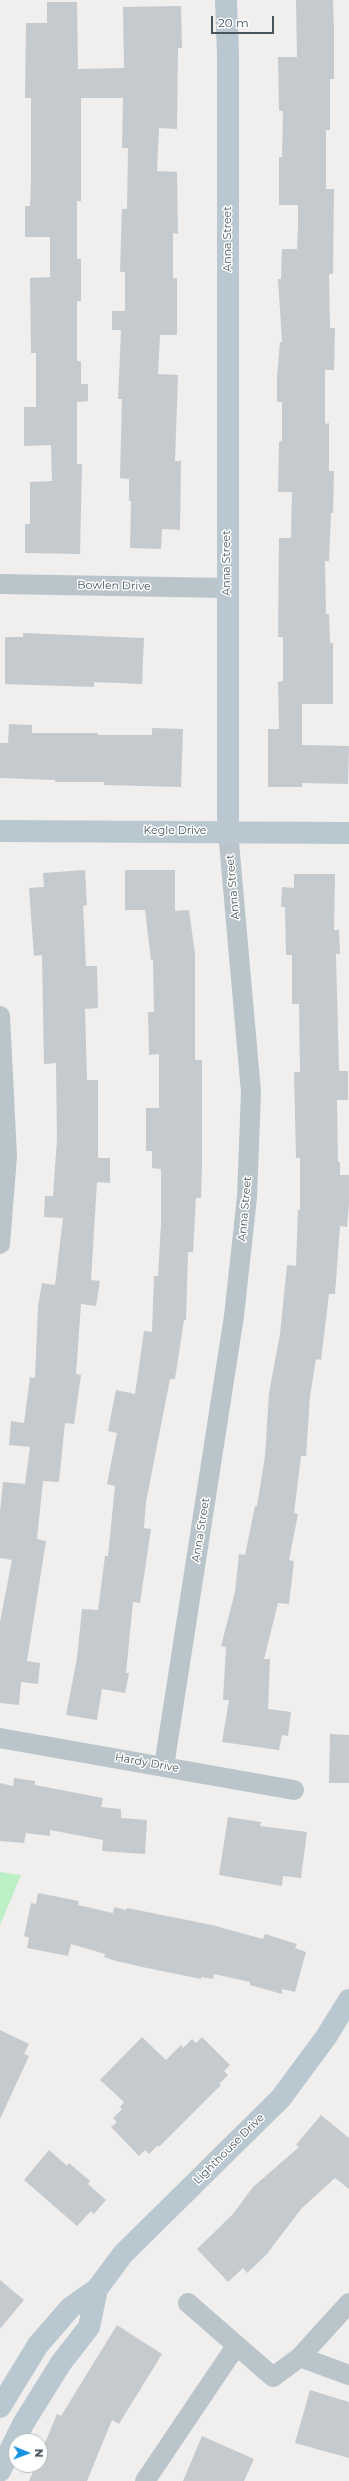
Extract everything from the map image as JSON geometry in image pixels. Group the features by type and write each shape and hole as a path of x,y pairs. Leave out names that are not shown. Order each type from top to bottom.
{"street":[{"name":"Anna Street","path":"164,1766 234,1316 247,1197 251,1092 228,832 228,54 226,0"},
{"name":"Bowlen Drive","path":"0,584 227,588"},
{"name":"Kegle Drive","path":"0,831 349,833"},
{"path":"0,1016 8,1156 0,1244"},
{"name":"Hardy Drive","path":"0,1738 294,1790"},
{"name":"Lighthouse Drive","path":"0,2407 38,2345 70,2308 97,2289 123,2254 280,2098 326,2037 349,2000"},
{"name":"Lighthouse Drive","path":"0,2471 23,2424 61,2363 89,2327 97,2289"},
{"path":"188,2303 273,2377 300,2357 349,2303"},
{"path":"145,2481 236,2346"},
{"path":"300,2357 349,2376"}],"green space":[{"path":"0,1872 21,1875 0,1925"}],"building":[{"path":"296,0 333,0 334,30 334,79 330,79 330,130 326,130 326,189 334,189 333,274 329,274 330,328 335,328 334,370 325,370 325,424 329,423 329,471 334,471 333,513 331,513 329,561 325,561 326,614 329,614 330,643 333,643 333,704 302,704 302,745 349,746 348,784 302,783 302,787 268,787 268,729 279,729 278,682 283,681 283,637 278,637 279,538 291,538 292,492 278,492 279,442 282,441 282,402 277,402 277,377 280,342 282,342 278,279 281,279 282,249 297,249 298,228 298,205 279,205 279,157 282,157 283,111 279,111 278,57 297,57"},
{"path":"47,2 77,2 78,69 124,68 123,7 181,6 182,48 178,48 177,129 159,128 157,171 177,172 178,234 173,233 173,278 177,278 177,335 160,335 158,374 178,375 175,461 181,461 180,530 162,529 161,549 130,548 131,501 129,501 129,479 120,478 122,399 118,399 121,330 112,330 112,311 125,311 125,272 120,272 122,209 127,209 128,148 122,148 123,98 81,98 81,201 77,201 77,259 81,259 81,301 77,301 77,361 81,361 81,384 88,384 88,401 77,402 77,464 82,464 80,554 25,553 25,524 30,524 30,482 52,481 51,445 24,446 24,407 36,407 36,353 31,353 30,278 50,277 50,237 25,237 25,206 30,206 31,179 31,98 25,98 26,23 47,23"},
{"path":"23,633 144,638 142,684 94,682 94,687 5,684 5,637 23,637"},
{"path":"9,724 32,725 32,733 98,733 98,735 152,735 152,728 183,729 181,787 104,785 104,782 55,782 55,780 0,778 0,743 8,743"},
{"path":"85,870 87,905 83,906 86,966 97,966 98,1008 85,1009 87,1080 98,1080 98,1158 110,1158 110,1183 97,1182 91,1280 100,1281 96,1306 81,1304 76,1374 81,1375 74,1424 65,1423 59,1482 43,1481 37,1539 46,1541 27,1661 40,1663 38,1684 21,1682 19,1705 0,1703 0,1622 12,1560 0,1558 0,1512 3,1482 25,1484 30,1447 9,1445 11,1421 24,1423 30,1377 35,1378 38,1306 42,1283 55,1285 63,1218 44,1217 45,1196 53,1196 57,1139 56,1063 44,1064 42,955 34,956 29,888 44,887 43,873"},
{"path":"125,870 175,870 175,911 189,910 195,954 195,1060 202,1060 201,1198 196,1198 193,1252 188,1252 186,1320 184,1320 175,1379 170,1379 146,1502 144,1528 151,1529 140,1603 133,1602 126,1673 129,1673 125,1693 102,1689 97,1720 66,1715 77,1658 82,1609 98,1610 105,1556 108,1556 115,1486 107,1484 117,1433 108,1431 116,1390 135,1394 144,1331 152,1332 154,1276 158,1276 161,1224 161,1169 152,1168 152,1151 146,1151 146,1108 159,1108 159,1054 149,1055 148,1012 154,1012 153,960 151,960 145,910 125,910"},
{"path":"294,874 335,874 334,930 339,930 340,954 336,954 339,1071 348,1071 348,1100 337,1100 338,1162 340,1162 340,1175 349,1175 349,1204 347,1227 340,1226 335,1294 329,1294 321,1360 316,1359 310,1396 306,1456 301,1456 294,1513 298,1514 289,1560 294,1561 289,1604 278,1603 264,1659 270,1659 268,1709 291,1712 288,1736 282,1735 279,1750 222,1742 229,1700 223,1700 226,1647 221,1646 235,1592 239,1554 245,1555 255,1506 257,1506 265,1456 269,1393 280,1334 287,1265 296,1266 298,1210 300,1210 300,1158 296,1158 294,1072 300,1072 299,1004 292,1004 292,955 286,955 285,907 281,907 282,887 294,888"},
{"path":"330,1734 349,1735 349,1783 329,1783"},
{"path":"14,1778 35,1781 35,1785 103,1798 101,1807 121,1809 121,1818 147,1820 145,1854 102,1851 103,1840 50,1830 50,1836 26,1833 24,1843 0,1841 0,1783 13,1786"},
{"path":"228,1817 261,1822 260,1826 307,1832 301,1878 283,1876 282,1886 219,1875"},
{"path":"38,1893 79,1901 78,1905 113,1913 114,1907 126,1910 127,1908 212,1925 263,1939 265,1934 297,1944 295,1948 306,1952 295,1992 282,1989 282,1994 250,1985 250,1982 214,1974 213,1979 201,1977 201,1979 147,1968 116,1961 104,1957 105,1954 71,1944 68,1956 27,1948 29,1938 24,1936 31,1903 36,1904"},
{"path":"0,2030 29,2044 24,2054 29,2056 0,2119"},
{"path":"142,2037 166,2060 181,2045 183,2048 192,2039 196,2043 202,2037 230,2065 224,2071 228,2075 219,2084 221,2085 159,2147 158,2145 149,2154 145,2150 139,2156 111,2127 117,2122 113,2118 122,2109 120,2107 124,2102 100,2080"},
{"path":"321,2115 349,2138 349,2189 335,2178 302,2208 266,2255 247,2273 243,2268 228,2282 197,2249 233,2214 253,2187 299,2147 296,2145"},
{"path":"49,2150 67,2166 69,2163 90,2181 88,2184 106,2200 94,2214 91,2211 77,2226 24,2180"},
{"path":"0,2280 24,2300 0,2329"},
{"path":"117,2325 162,2354 119,2424 112,2420 87,2481 29,2481 32,2473 48,2473 48,2436 57,2414 61,2416"},
{"path":"310,2390 349,2402 349,2458 295,2443"},
{"path":"202,2436 254,2459 244,2481 183,2481"}]}
